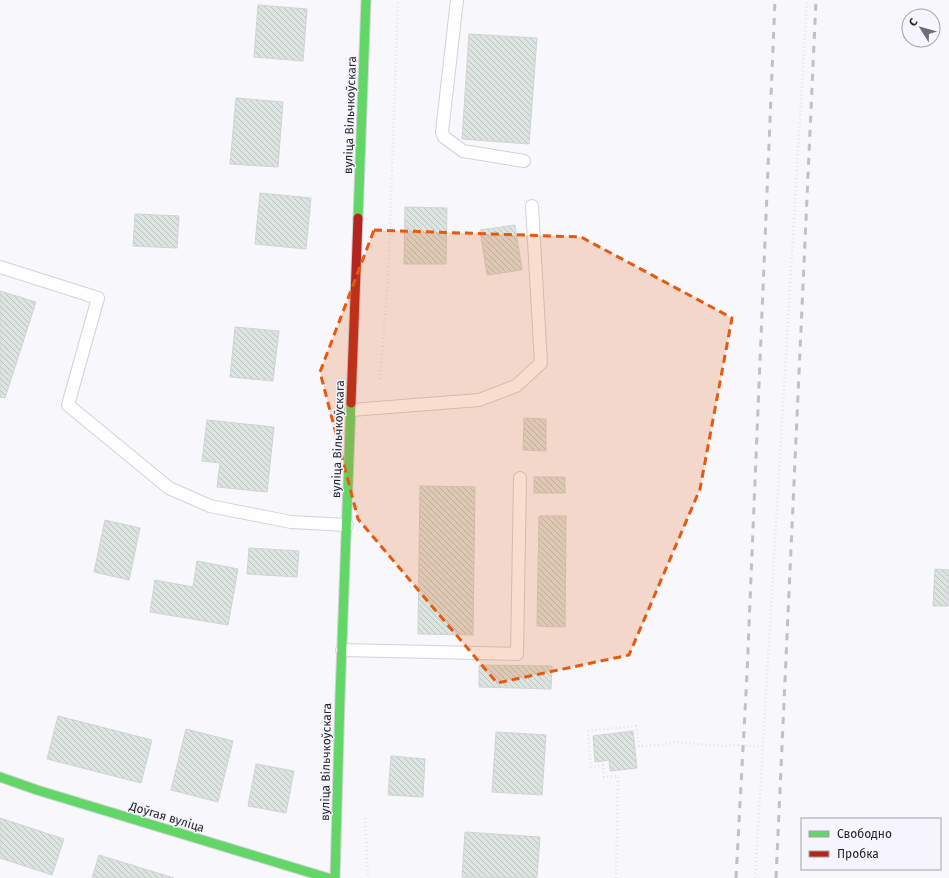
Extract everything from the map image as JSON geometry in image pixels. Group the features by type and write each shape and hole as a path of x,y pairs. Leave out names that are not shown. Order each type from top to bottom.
{"main road":[{"name":"вуліца Вільчкоўскага","path":"336,878 342,650 366,0"},
{"name":"Доўгая вуліца","path":"0,777 37,790 328,878"}],"lane":[{"path":"457,0 442,132 444,138 463,151 524,161"},
{"path":"351,410 479,400 516,386 541,363 532,206"},
{"path":"0,267 98,298 68,405 169,488 210,506 291,522 347,525"},
{"path":"342,650 517,654 520,478"}],"path":[{"path":"378,408 388,282 398,0"},
{"path":"755,878 807,0"},
{"path":"616,878 618,776 604,777 603,765 591,767 588,731 636,726 639,746 661,745 676,742 722,746 743,745 762,747"},
{"path":"365,817 368,878"}],"highlighted area":[{"path":"374,230 581,237 732,318 700,489 629,655 497,683 358,519 320,372"}],"building":[{"path":"258,5 307,9 303,61 254,57"},
{"path":"469,34 537,38 529,144 462,139"},
{"path":"236,98 283,102 278,167 230,164"},
{"path":"260,193 311,198 306,249 255,244"},
{"path":"405,207 447,208 446,264 404,264"},
{"path":"135,214 179,216 177,248 133,246"},
{"path":"515,225 522,270 487,275 480,230"},
{"path":"0,291 36,302 5,398 0,397"},
{"path":"235,327 279,331 273,381 230,377"},
{"path":"524,418 546,419 546,451 523,450"},
{"path":"207,420 274,427 267,492 217,487 220,463 202,461"},
{"path":"534,477 565,477 565,493 534,493"},
{"path":"420,486 475,487 473,635 418,634"},
{"path":"539,516 566,516 565,627 537,626"},
{"path":"105,520 140,528 129,580 94,572"},
{"path":"249,548 299,551 297,577 247,574"},
{"path":"197,561 238,569 228,625 150,612 155,580 193,587"},
{"path":"935,569 949,570 948,606 933,606"},
{"path":"479,665 552,666 551,689 479,687"},
{"path":"58,716 152,740 141,783 47,759"},
{"path":"186,729 233,741 218,802 171,790"},
{"path":"633,731 637,768 610,771 609,760 595,762 593,736"},
{"path":"496,732 546,735 542,795 492,792"},
{"path":"391,756 425,759 423,797 388,795"},
{"path":"256,764 294,771 286,813 248,806"},
{"path":"0,818 64,839 52,875 0,858"},
{"path":"465,832 540,837 537,878 462,877"},
{"path":"99,855 174,878 92,878"}],"railway":[{"path":"736,878 747,674 775,0"},
{"path":"776,878 816,0"}],"traffic: fast":[{"path":"358,218 366,0"},
{"path":"335,878 351,403"},
{"path":"0,777 37,790 328,878"}],"traffic: jam":[{"path":"351,403 358,218"}]}
